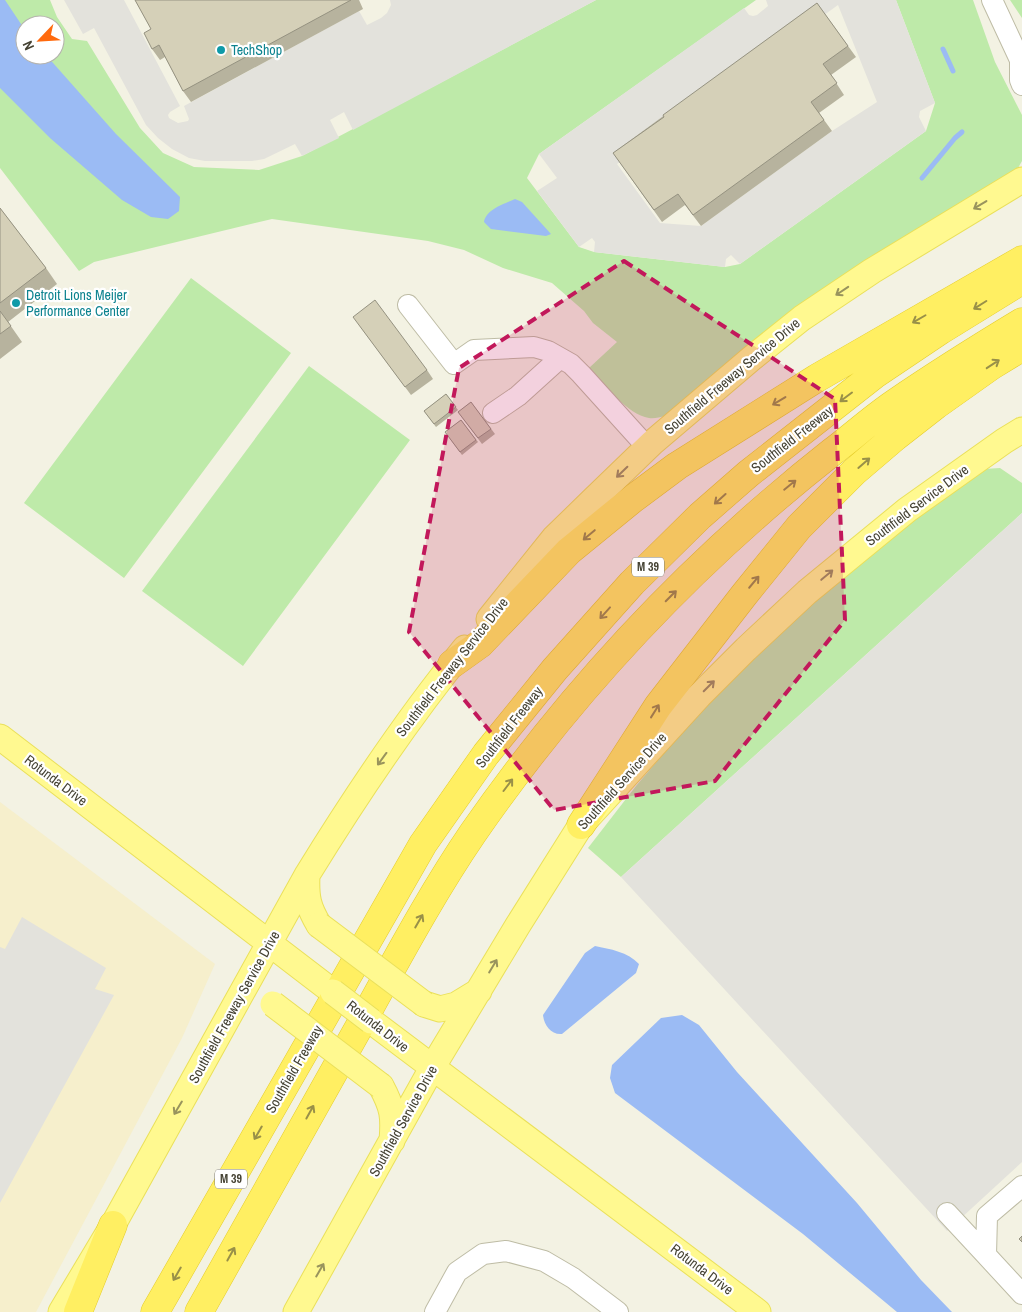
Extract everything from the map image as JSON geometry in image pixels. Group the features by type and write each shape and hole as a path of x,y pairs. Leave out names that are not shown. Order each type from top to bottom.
{"highway":[{"path":"452,664 480,644 569,552 634,498 677,466 817,378 1022,260"},
{"name":"Southfield Freeway","path":"155,1312 423,844 475,769 531,697 632,583 700,516 748,474 874,375 941,330 1022,280"},
{"name":"M 39","path":"199,1312 446,875 500,795 597,675 657,610 726,541 770,502 892,405 1022,322"},
{"path":"581,825 658,706 799,527 854,472 895,437 959,388 1022,347"},
{"path":"78,1312 113,1226"}],"main road":[{"name":"Southfield Freeway Service Drive","path":"61,1312 113,1226 307,875 338,824 378,765 452,664 554,538 647,447 802,318 872,271 1022,180"},
{"name":"Southfield Service Drive","path":"296,1312 432,1068 518,924 581,825 699,696 746,649 808,592 906,510 988,451 1022,430"},
{"name":"Rotunda Drive","path":"0,737 432,1068 758,1312"},
{"path":"307,875 306,894 311,911 319,926 424,1004 440,1009 456,1005 479,991"},
{"path":"229,1016 251,1003 272,1004 381,1086 390,1102 394,1120 392,1141"}],"street":[{"path":"992,0 1021,61 1020,80 1022,85"},
{"path":"408,305 454,364 474,350 534,347 548,351 571,364 647,447"},
{"path":"493,414 518,396 560,358"},
{"path":"986,1255 987,1216 1022,1186"},
{"path":"947,1212 1022,1294"},
{"path":"435,1312 457,1272 483,1254 506,1251 544,1261 573,1278 618,1312"}],"highlighted area":[{"path":"624,261 835,399 845,620 715,781 554,810 409,632 459,368"}],"shaded area":[{"path":"64,0 124,0 180,106 168,115 169,118 178,123 188,121 189,119 184,106 359,11 367,25 381,18 387,13 391,5 390,0 596,0 353,130 344,112 330,120 339,138 302,156 295,144 264,159 252,161 205,161 189,158 172,149 146,125 94,28 83,34"},
{"path":"766,0 896,0 935,103 920,111 919,117 926,131 740,264 731,255 726,259 725,267 594,252 595,242 592,238 579,247 537,191 557,178 539,154 744,8 749,15 753,16 768,6","holes":["838,5 877,102 832,131 701,226 660,223 617,164"]},
{"path":"1022,513 1022,1162 947,1231 621,877"},
{"path":"0,802 215,964 182,1038 36,1312 0,1312"},
{"path":"22,917 106,968 95,989 114,995 0,1203 0,947 5,949"}],"green space":[{"path":"0,0 50,0 56,15 15,15 15,65 65,65 65,29 72,39 87,41 140,128 163,153 194,167 259,170 302,156 596,0 756,0 539,154 527,178 579,247 594,252 725,267 740,264 926,131 935,103 896,0 973,0 995,62 1022,115 1022,161 1018,168 1005,179 665,416 653,418 641,416 624,405 589,368 617,342 593,323 584,311 552,283 503,268 464,250 428,241 272,219 94,262 79,271 0,168"},
{"path":"1010,0 1022,0 1022,18"},
{"path":"191,278 291,353 124,578 24,503"},
{"path":"309,366 410,440 243,666 142,591"},
{"path":"1000,468 1022,483 1022,513 621,877 588,848 636,786 699,712 807,607 887,540 984,469"}],"water":[{"path":"0,0 5,0 15,15 15,65 55,65 116,134 180,197 179,211 168,219 151,217 122,200 50,138 0,88"},
{"path":"515,199 522,202 551,234 546,236 491,229 484,222 485,217 492,210"},
{"path":"595,946 607,948 635,960 639,964 636,973 562,1034 555,1033 547,1026 543,1015 585,953"},
{"path":"682,1015 699,1025 737,1072 857,1203 921,1280 952,1312 897,1312 803,1234 615,1093 610,1078 612,1065 661,1018"}],"building":[{"name":"TechShop","path":"135,0 351,0 183,91 159,45 152,49 144,33 151,29"},
{"path":"817,3 848,46 823,64 837,83 811,102 824,120 693,215 678,194 654,210 613,153"},
{"path":"0,208 46,268 0,303"},
{"path":"375,300 427,370 405,387 353,317"},
{"path":"0,311 11,326 0,334"},
{"path":"446,394 456,407 434,424 424,411"},
{"path":"471,402 491,429 478,438 458,412"},
{"path":"461,420 476,440 460,452 445,432"}],"waterway":[{"path":"943,49 953,71"},
{"path":"922,178 962,132"}],"place":[{"name":"TechShop","path":"221,50"},
{"name":"Detroit Lions Meijer Performance Center","path":"16,303"}]}
